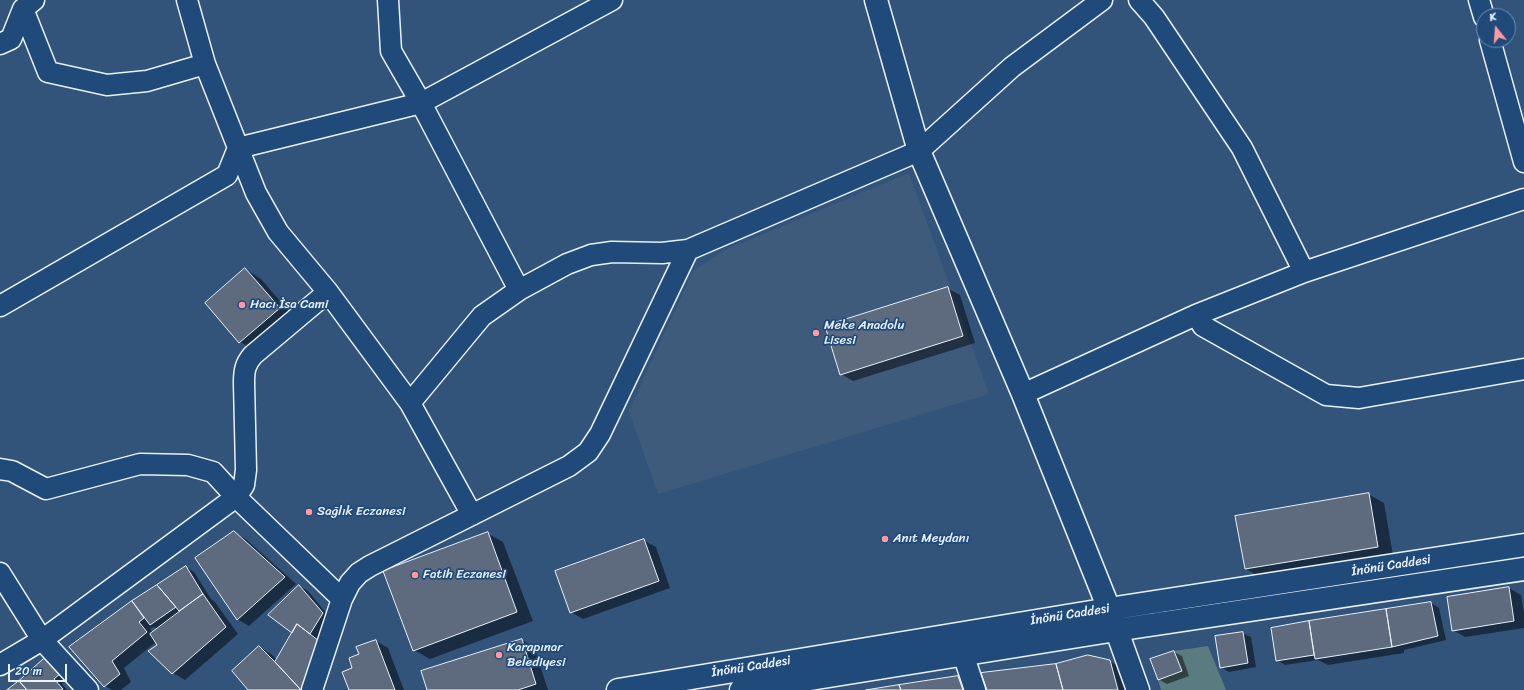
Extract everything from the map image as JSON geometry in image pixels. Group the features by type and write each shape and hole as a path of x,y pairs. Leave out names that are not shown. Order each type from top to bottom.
{"main road":[{"path":"876,0 919,151 1023,394 1109,609 1138,690"},
{"name":"İnönü Caddesi","path":"618,690 1109,609 1524,545"},
{"name":"İnönü Caddesi","path":"741,690 801,685 963,654 1524,569"}],"street":[{"path":"187,0 205,64 256,192 278,232 328,292 410,403 472,515"},
{"path":"388,0 391,51 421,103 519,290"},
{"path":"238,148 421,103 612,0"},
{"path":"410,403 482,316 519,290 567,264 591,255 612,252 662,254 688,250 919,151 1012,67 1102,0"},
{"path":"1139,0 1154,17 1242,148 1304,272"},
{"path":"29,5 48,72 107,85 147,81 205,64"},
{"path":"0,44 11,39 29,5"},
{"path":"1492,48 1524,162"},
{"path":"0,306 227,175 238,148"},
{"path":"1023,394 1196,315 1304,272 1524,199"},
{"path":"312,690 342,599 350,583 359,574 370,566 569,466 588,452 600,434 688,250"},
{"path":"0,665 42,640 236,498 244,485 246,470 244,383 247,362 328,292"},
{"path":"1196,315 1203,326 1326,395 1359,398 1524,369"},
{"path":"0,469 12,471 46,489 140,464 188,465 213,472 236,498 342,599"},
{"path":"0,573 42,640 88,690"},
{"path":"963,654 975,690"}],"shaded area":[{"name":"Meke Anadolu Lisesi","path":"909,173 989,394 658,494 629,411 693,271 723,251"}],"green space":[{"path":"1208,646 1226,690 1161,690 1158,680 1182,671 1174,651"}],"building":[{"name":"Hacı İsa Cami","path":"245,268 280,308 239,343 205,303"},
{"path":"948,287 963,336 840,375 825,326"},
{"path":"1369,493 1378,547 1245,569 1235,516"},
{"path":"234,531 285,577 237,620 195,558"},
{"path":"488,532 517,612 413,651 383,571"},
{"path":"644,539 659,581 570,613 555,571"},
{"path":"186,566 203,594 179,611 157,585"},
{"path":"157,585 176,607 150,625 132,601"},
{"path":"299,585 323,613 310,634 297,624 292,633 268,615"},
{"path":"1509,587 1514,621 1452,631 1447,597"},
{"path":"203,594 226,627 172,674 148,651 157,645 150,634"},
{"path":"132,601 144,618 139,622 147,632 112,661 120,674 104,687 69,647"},
{"path":"1431,602 1438,636 1392,647 1386,609"},
{"path":"1386,609 1392,647 1315,659 1309,621"},
{"path":"1309,621 1314,655 1276,661 1271,628"},
{"path":"297,624 319,641 301,690 275,662"},
{"path":"1243,632 1248,663 1220,668 1215,636"},
{"name":"Karapınar Belediyesi","path":"522,639 536,684 518,690 427,690 421,671"},
{"path":"376,640 395,690 349,690 342,672 352,668 349,658 359,654 356,647"},
{"path":"259,646 301,690 248,690 232,671"},
{"path":"1174,651 1182,671 1158,680 1150,659"},
{"path":"1088,655 1110,660 1118,690 1063,690 1056,664"},
{"path":"47,656 61,673 54,679 63,689 27,690 19,681"},
{"path":"1056,664 1063,690 987,690 981,673"},
{"path":"958,676 963,690 901,690 899,685"},
{"path":"19,681 27,690 7,690"},
{"path":"899,685 901,690 866,690"}],"place":[{"name":"Hacı İsa Cami","path":"242,305"},
{"name":"Meke Anadolu Lisesi","path":"816,333"},
{"name":"Sağlık Eczanesi","path":"309,512"},
{"name":"Anıt Meydanı","path":"885,539"},
{"name":"Fatih Eczanesi","path":"415,575"},
{"name":"Karapınar Belediyesi","path":"499,655"}]}
